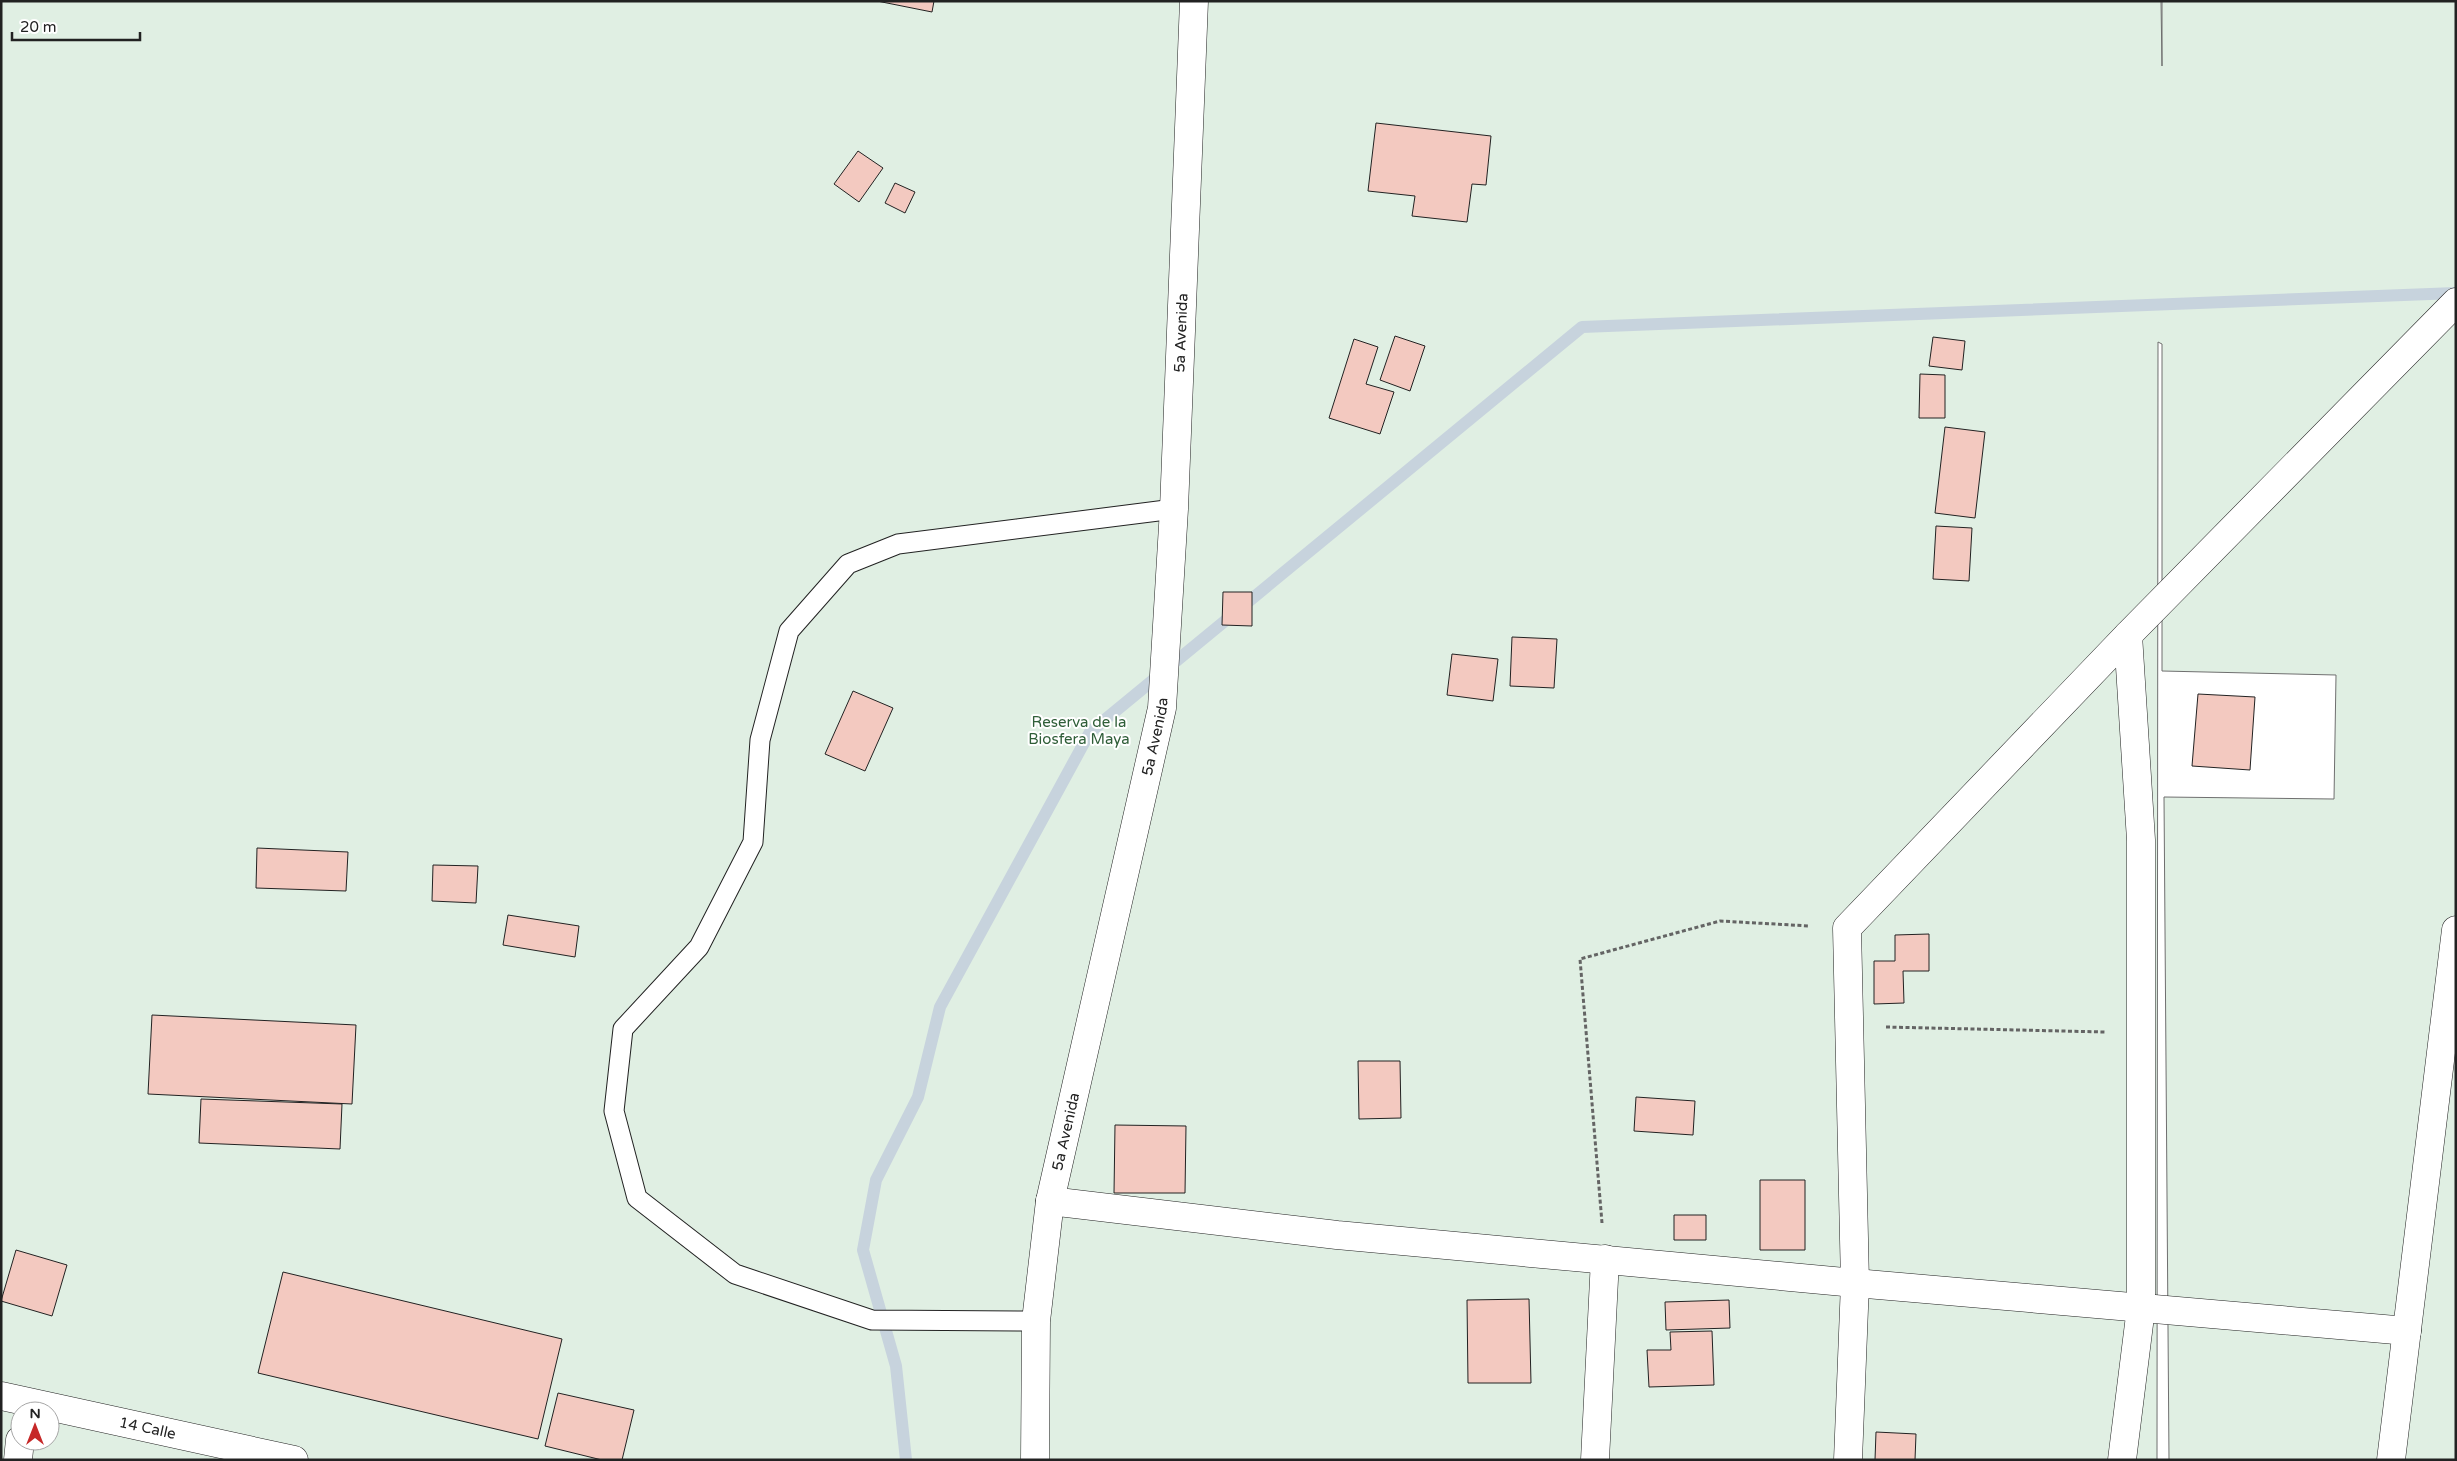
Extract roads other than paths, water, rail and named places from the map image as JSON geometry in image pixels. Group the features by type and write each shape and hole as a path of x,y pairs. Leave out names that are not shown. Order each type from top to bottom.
{"street":[{"name":"5a Avenida","path":"1035,1460 1036,1321 1050,1201 1162,708 1174,509 1194,1"},
{"path":"1848,1460 1855,1283 1847,928 2128,634 2456,302"},
{"path":"2122,1460 2141,1308 2141,840 2128,634"},
{"path":"2391,1460 2456,930"},
{"path":"1050,1201 1337,1235 1855,1283 2407,1331"},
{"path":"1595,1460 1605,1259"},
{"name":"14 Calle","path":"60,1412 294,1460"}],"lane":[{"path":"1036,1321 872,1320 734,1274 637,1198 614,1111 623,1029 699,947 753,842 760,740 789,631 848,564 898,544 1174,509"}],"waterway":[{"path":"906,1460 896,1366 863,1250 876,1180 918,1097 940,1007 1090,732 1582,327 2456,293"}],"park label":[{"name":"Reserva de la Biosfera Maya","path":"1079,730"}]}
